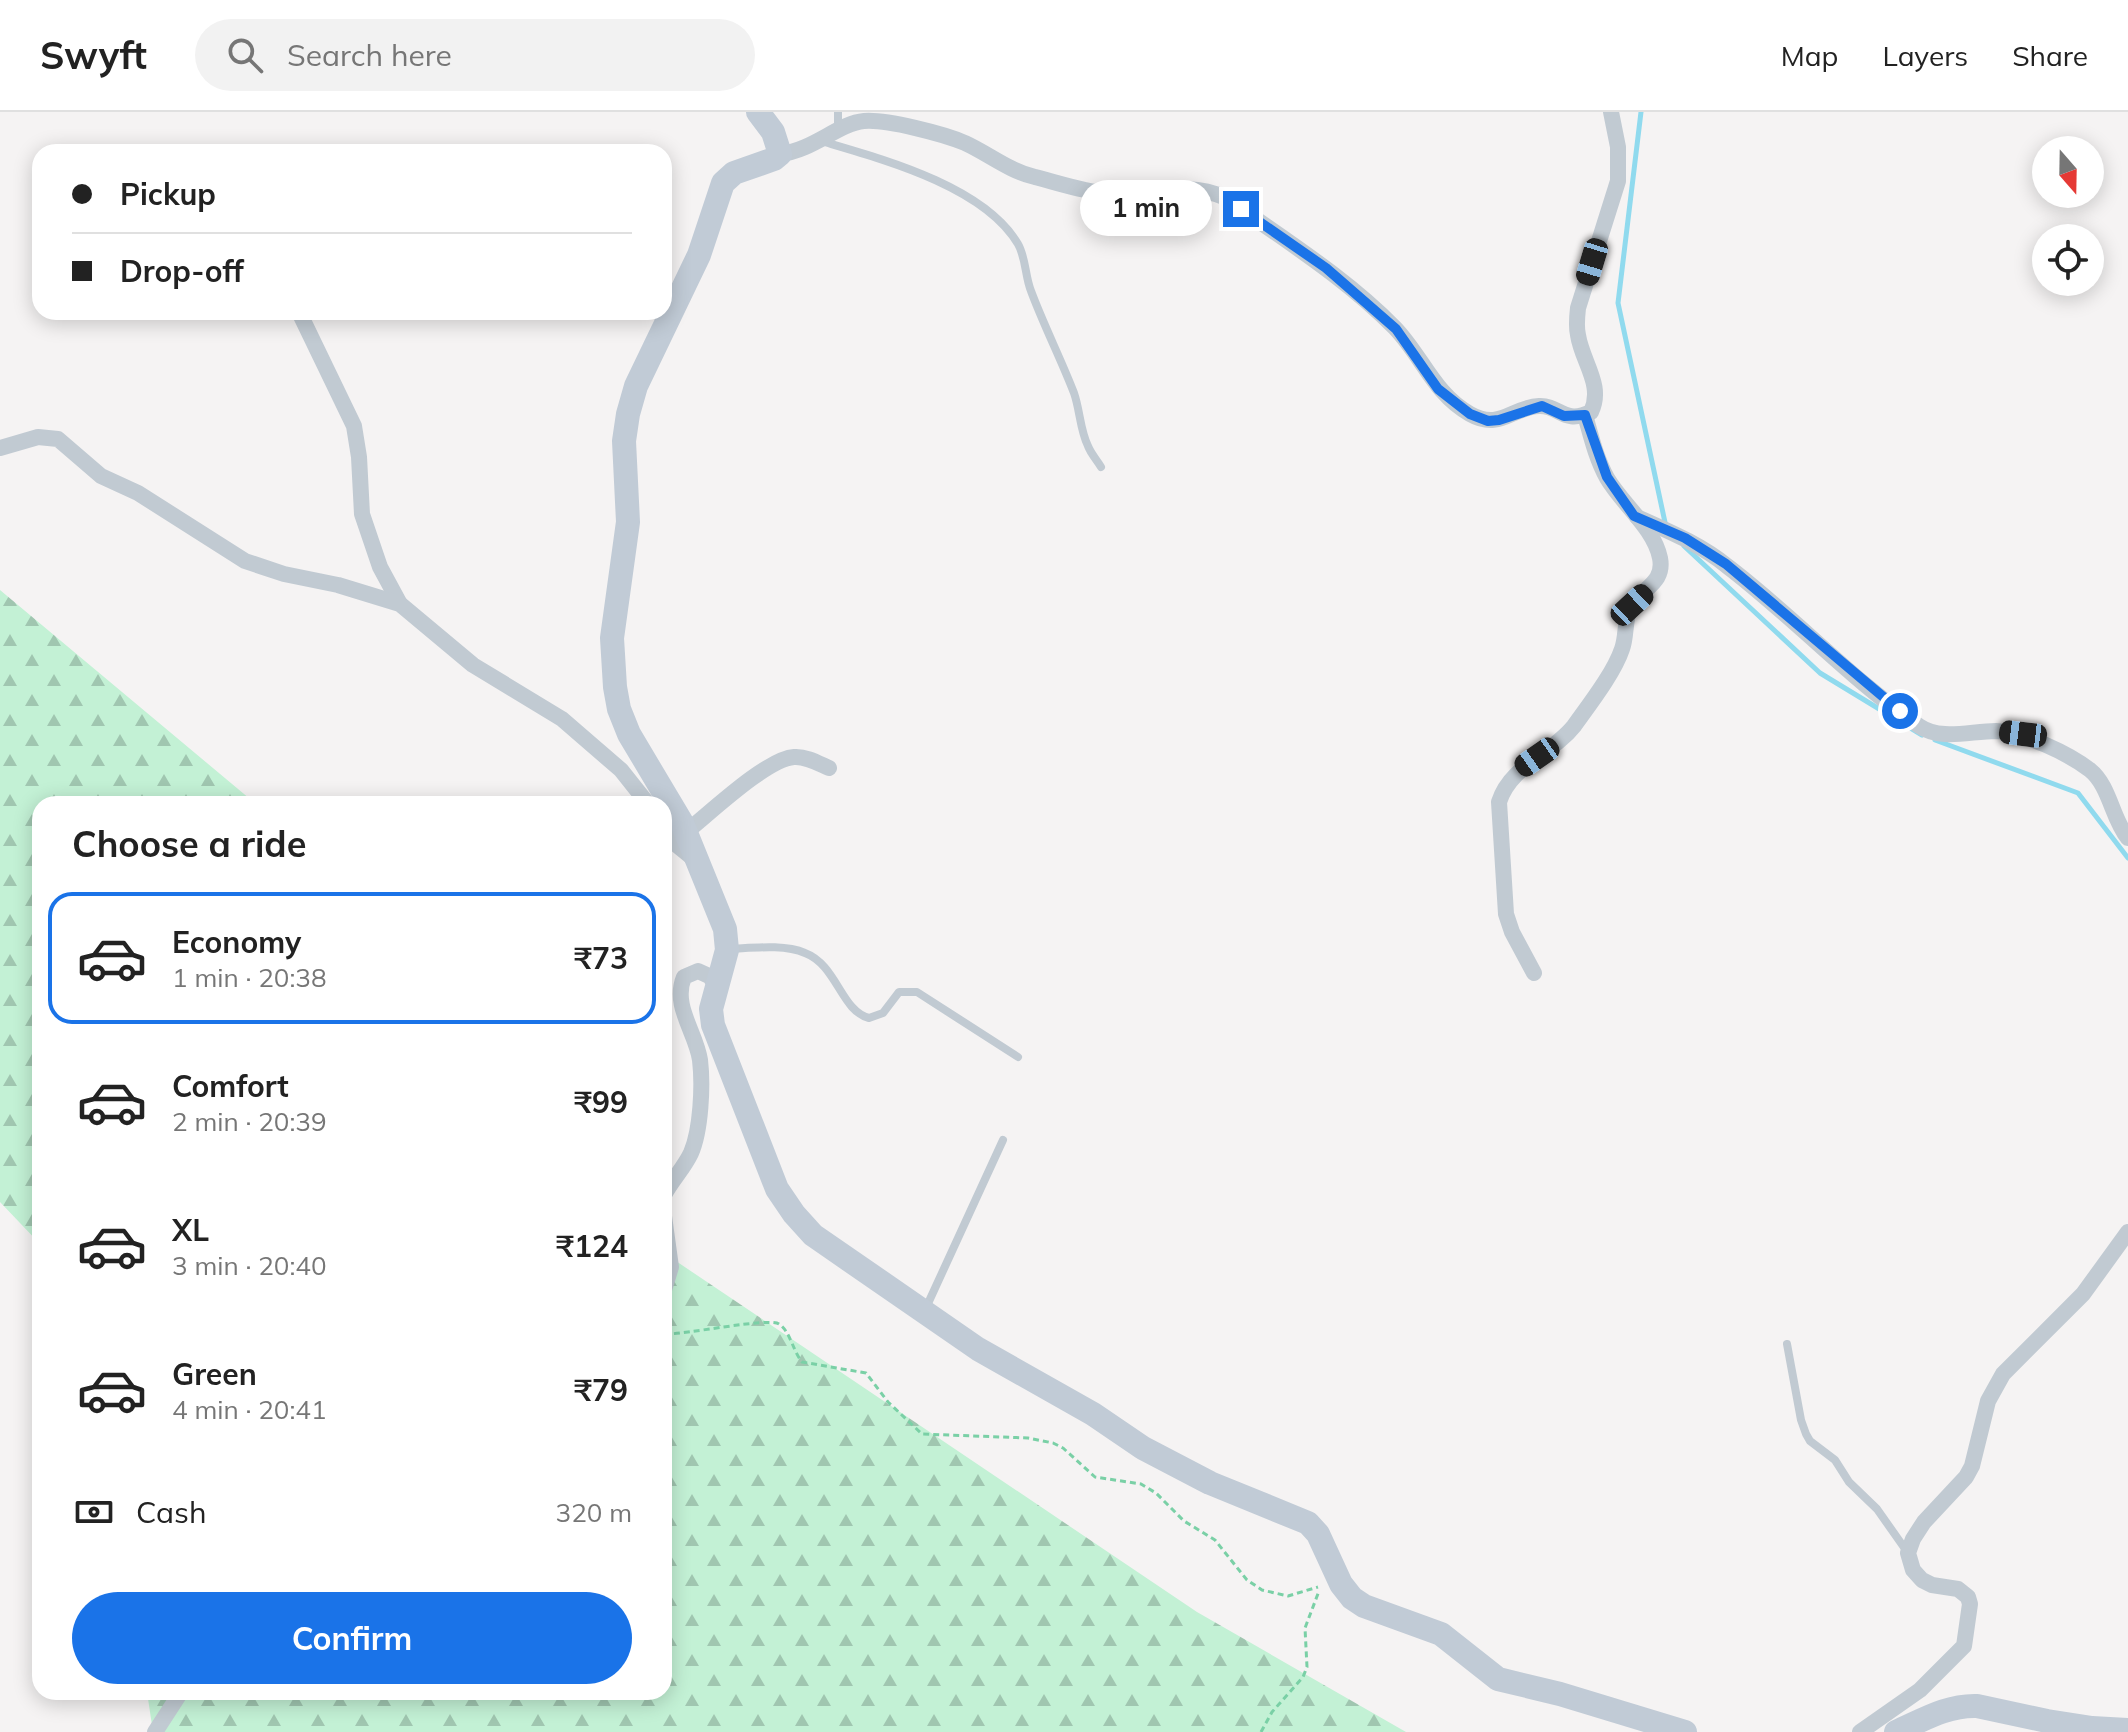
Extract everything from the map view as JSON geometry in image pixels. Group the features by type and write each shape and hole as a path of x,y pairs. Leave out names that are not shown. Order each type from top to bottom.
{"street":[{"path":"758,112 773,132 780,154"},
{"path":"672,311 699,255 723,183 734,173 821,141 855,123 886,122 965,143 1016,173 1100,193 1120,194 1177,187 1212,191 1326,268 1396,329 1438,389 1470,414 1488,421 1499,420 1542,406 1564,416 1585,415 1593,407 1596,390 1578,336 1578,308 1618,181 1618,147 1611,112"},
{"path":"303,320 351,417 359,457 365,526 380,567 400,604 473,665 562,719 621,770 642,796"},
{"path":"666,796 629,734 619,709 612,638 628,522 624,441 628,414 636,386 668,320"},
{"path":"1534,973 1506,914 1499,802 1503,790 1518,770 1573,727 1622,650 1632,605 1659,578 1662,568 1652,539 1607,477 1585,415"},
{"path":"0,448 38,437 58,439 101,476 138,493 245,561 400,604"},
{"path":"1634,516 1685,538 1726,564 1862,681 1932,733 1996,731 2023,734 2091,770 2128,838"},
{"path":"829,768 804,757 782,760 675,830 699,862 725,929 727,950 711,1009 713,1025 777,1189 794,1214 813,1235 978,1349 1093,1414 1175,1466 1308,1523 1318,1534 1341,1584 1352,1598 1364,1606 1441,1634 1498,1679 1560,1694 1685,1732"},
{"path":"672,1182 690,1154 699,1116 700,1060 682,1005 682,981 698,971 716,984"},
{"path":"1860,1732 1920,1690 1958,1654 1967,1635 1968,1597 1958,1589 1932,1585 1922,1580 1913,1570 1908,1553 1913,1539 1972,1466 1988,1401 1998,1381 2083,1294 2128,1232"},
{"path":"155,1732 176,1700"},
{"path":"1896,1732 1946,1709 1961,1706 2092,1728 2128,1730"}],"lane":[{"path":"838,112 838,132"},
{"path":"821,141 883,160 947,186 987,210 1002,224 1023,255 1029,288 1074,394 1088,446 1101,467"},
{"path":"727,950 794,950 811,955 832,974 854,1010 869,1018 877,1018 883,1013 899,992 917,992 1018,1057"},
{"path":"924,1313 1003,1140"},
{"path":"1787,1344 1801,1420 1810,1441 1835,1460 1849,1482 1877,1509 1908,1553"}],"path":[{"path":"672,1334 776,1323 784,1329 802,1362 866,1373 888,1402 922,1434 1014,1437 1053,1443 1063,1448 1095,1477 1141,1484 1156,1493 1184,1521 1215,1540 1247,1580 1262,1590 1288,1596 1321,1586 1305,1628 1307,1667 1303,1677 1272,1712 1261,1732"}],"green space":[{"path":"0,590 246,796 32,796 32,1236 0,1202"},
{"path":"672,1258 1197,1612 1406,1732 153,1732 148,1700 672,1700"}],"waterway":[{"path":"1641,112 1618,303 1666,527"},
{"path":"1684,546 1820,673 1922,735"},
{"path":"1935,740 2078,793 2128,858"}],"route":[{"path":"1241,209 1326,268 1396,329 1438,389 1470,414 1488,421 1499,420 1542,406 1564,416 1585,415 1598,459 1619,497 1634,516 1685,538 1726,564 1900,711"}]}
